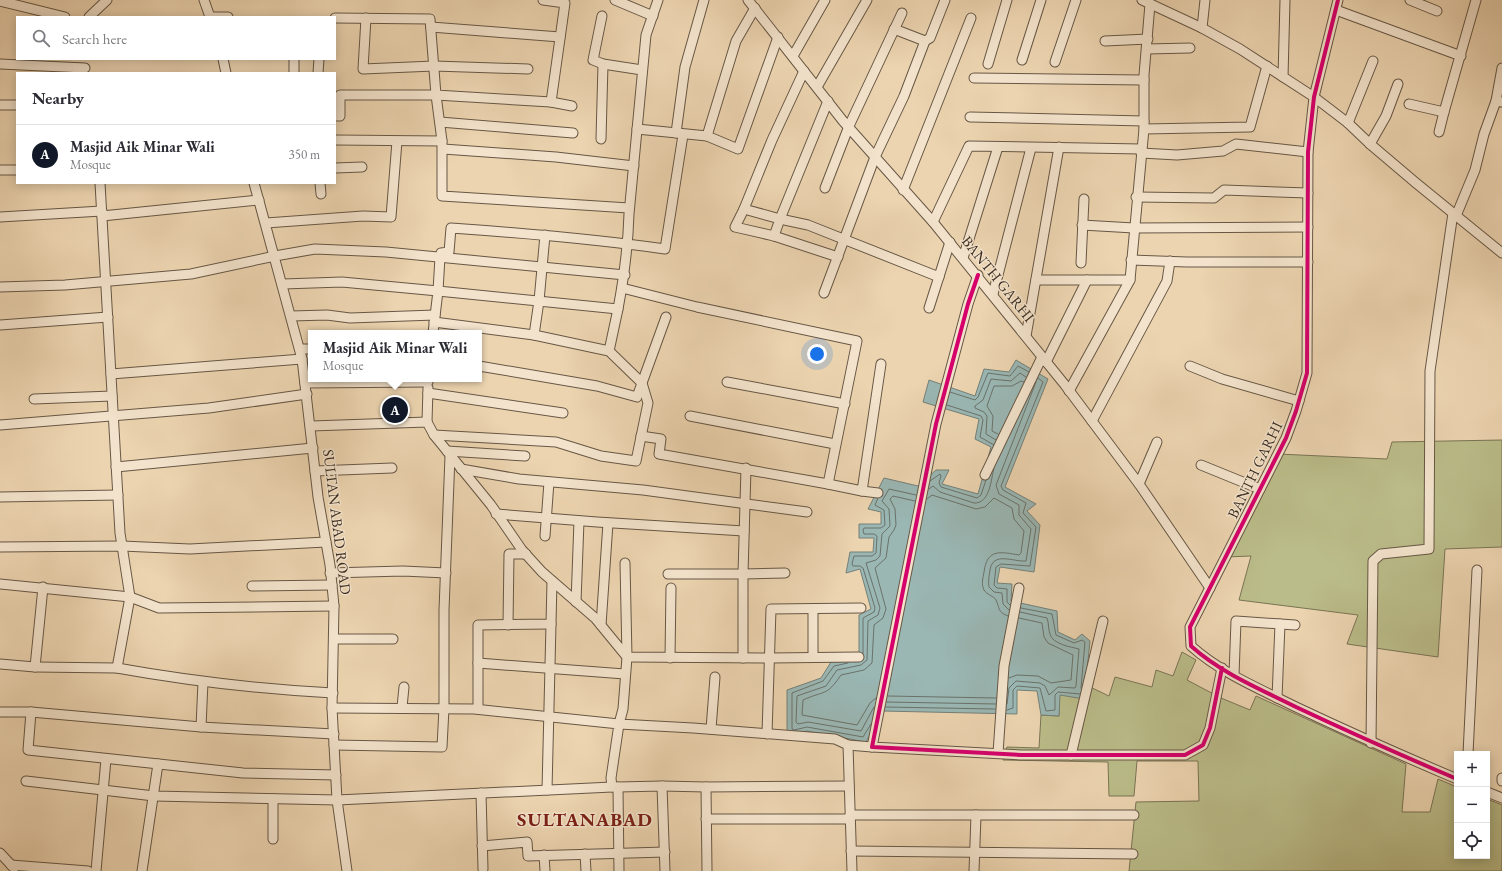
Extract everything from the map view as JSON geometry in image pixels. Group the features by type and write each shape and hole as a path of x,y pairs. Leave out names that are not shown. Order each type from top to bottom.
{"street":[{"path":"90,16 107,0"},
{"path":"204,0 210,16"},
{"path":"543,0 566,2 551,102"},
{"path":"614,0 653,16"},
{"path":"609,351 625,275 629,208 646,35 658,0"},
{"path":"433,330 440,257 441,253 449,252 451,228 545,235 665,249 680,134 685,67 704,0"},
{"name":"BANTH GARHI","path":"748,0 828,101 903,190 933,222 978,275 1069,390 1139,484 1210,588"},
{"path":"793,56 825,0"},
{"path":"817,87 867,0"},
{"path":"824,293 875,157 904,96 925,41 930,38 945,0"},
{"path":"988,64 1007,0"},
{"path":"1022,60 1040,0"},
{"path":"1055,62 1076,0"},
{"path":"1202,28 1205,0"},
{"path":"1283,77 1285,0"},
{"name":"BANTH GARHI","path":"1338,0 1314,97 1308,152 1307,373 1286,438 1190,627 1191,646 1208,661 1277,698 1371,743 1454,778"},
{"path":"1410,0 1437,11"},
{"path":"1439,132 1476,0"},
{"path":"0,1 61,16"},
{"path":"1069,390 1130,280 1136,197 1144,125 1144,80 1147,44 1146,2 1202,28 1240,49 1314,97 1348,123 1370,144 1502,253"},
{"path":"707,136 736,41 755,8"},
{"path":"1336,10 1461,56"},
{"path":"825,188 849,126 902,14"},
{"path":"602,16 593,60 603,64 642,70"},
{"path":"336,18 430,19 436,95 442,145 442,196 629,208"},
{"path":"366,18 363,69 434,66 528,69"},
{"path":"903,190 971,18"},
{"path":"431,27 560,37"},
{"path":"894,30 925,41"},
{"path":"637,129 707,136 738,150 778,37"},
{"path":"1105,41 1190,48"},
{"path":"223,60 226,72"},
{"path":"294,60 294,72"},
{"path":"318,72 319,60"},
{"path":"1348,123 1373,61"},
{"path":"0,64 85,67"},
{"path":"601,139 603,64"},
{"path":"970,117 1250,128 1267,66"},
{"path":"1371,743 1373,561 1381,554 1429,549 1430,371 1454,214 1475,170 1484,134 1499,102 1502,68"},
{"path":"804,71 772,140 744,209 734,227 774,236 838,257"},
{"path":"974,78 1144,80"},
{"path":"1370,144 1386,116 1398,84"},
{"path":"336,116 340,116 340,95 436,95 551,102 572,106"},
{"path":"774,236 828,101"},
{"path":"1409,104 1444,112"},
{"path":"0,105 16,105"},
{"path":"440,122 573,133"},
{"path":"336,140 397,141 634,166"},
{"path":"266,223 363,216 391,217 397,141"},
{"path":"933,222 969,146 1031,148 1059,147 1141,151 1177,155 1223,151 1236,144 1308,152"},
{"path":"963,258 998,147"},
{"path":"1026,336 1059,147"},
{"path":"993,294 1031,148"},
{"path":"336,168 362,167"},
{"path":"0,170 16,170"},
{"path":"100,184 116,468 122,546 130,597 117,668"},
{"name":"SULTAN ABAD ROAD","path":"254,184 300,349 307,394 315,471 334,606 332,708 337,800 347,871"},
{"path":"320,184 320,194"},
{"path":"1136,197 1214,198 1224,190 1308,193"},
{"path":"1080,264 1084,199"},
{"path":"0,217 102,214 259,200"},
{"path":"744,209 808,225 939,276"},
{"path":"1082,225 1134,228 1308,227"},
{"path":"534,335 543,267 545,235"},
{"path":"929,308 950,242"},
{"path":"0,287 65,286 191,274 315,249 386,252 625,275"},
{"path":"1131,260 1308,262"},
{"path":"1092,421 1167,281 1170,261"},
{"path":"872,747 936,424 968,304 978,275"},
{"path":"1036,280 1130,280"},
{"path":"985,475 1044,359 1087,280"},
{"path":"283,284 342,282 618,309"},
{"path":"622,288 697,307 857,341 828,484"},
{"path":"291,316 327,314 350,318 434,319 534,335 609,351 642,383 648,403 636,461 601,456 556,442 434,435"},
{"path":"0,325 108,317"},
{"path":"482,367 597,386 637,397 666,317"},
{"path":"300,349 308,349"},
{"path":"111,374 302,359"},
{"path":"862,491 881,364"},
{"path":"1190,366 1222,379 1299,401"},
{"path":"305,383 366,382"},
{"path":"428,382 427,422 434,435 526,554 552,581 601,626 627,657 859,657"},
{"path":"727,382 845,404"},
{"path":"428,393 563,413"},
{"path":"0,425 209,408 307,394"},
{"path":"34,399 112,396"},
{"path":"690,416 835,444"},
{"path":"311,426 427,422"},
{"path":"641,436 661,439 659,454 746,468 878,493"},
{"path":"1139,484 1157,442"},
{"path":"116,468 313,448"},
{"path":"448,454 525,456"},
{"path":"334,745 442,747 444,708 448,454"},
{"path":"1201,465 1260,489"},
{"path":"315,471 392,468"},
{"path":"743,658 744,505 746,468"},
{"path":"461,469 520,479 643,490 744,505 807,512"},
{"path":"545,536 549,482"},
{"path":"0,498 118,494"},
{"path":"496,514 608,523 744,531"},
{"path":"576,602 579,521"},
{"path":"601,626 608,523"},
{"path":"0,547 122,546 190,549 326,542"},
{"path":"508,624 509,554 526,554"},
{"path":"619,871 615,787 611,778 619,724 623,709 627,657 624,563"},
{"path":"330,574 403,570 446,573"},
{"path":"1468,751 1477,570"},
{"path":"668,574 785,573"},
{"path":"547,790 552,581"},
{"path":"0,584 43,587 130,597 159,608 334,606"},
{"path":"252,586 332,585"},
{"path":"35,667 43,587"},
{"path":"670,658 671,588"},
{"path":"998,753 1004,666 1019,588"},
{"path":"767,734 771,609 813,610 861,608"},
{"path":"813,610 813,657"},
{"path":"1071,755 1103,621"},
{"path":"1234,675 1236,621 1295,625"},
{"path":"478,709 478,624 551,624"},
{"path":"1277,698 1280,624"},
{"path":"334,640 393,639"},
{"path":"478,663 625,674"},
{"path":"0,664 35,667 117,668 258,689 333,693"},
{"path":"332,708 402,707 478,709 619,724 835,738 848,745 872,747 1071,755 1185,755 1203,746 1210,728 1222,668"},
{"path":"711,729 716,677"},
{"path":"201,727 203,682"},
{"path":"402,707 404,687"},
{"path":"0,712 31,712 201,727 334,734"},
{"path":"31,712 28,750 244,773 336,776"},
{"path":"848,745 852,871"},
{"path":"96,871 102,816 102,790 106,759"},
{"path":"142,871 158,764"},
{"path":"26,781 154,796 337,800 615,787 849,786"},
{"path":"662,786 665,871"},
{"path":"706,787 707,871"},
{"path":"480,793 483,869"},
{"path":"1490,793 1502,798"},
{"path":"273,799 273,839"},
{"path":"706,819 976,815 1134,815"},
{"path":"974,871 976,815"},
{"path":"482,846 527,842 528,856 618,852 665,852"},
{"path":"851,851 1133,854"},
{"path":"0,853 14,868 88,871"},
{"path":"585,854 586,871"},
{"path":"544,855 545,871"}],"green space":[{"path":"1502,440 1502,547 1445,549 1438,657 1347,644 1358,615 1239,600 1251,556 1226,557 1278,454 1387,459 1392,442"},
{"path":"1182,652 1196,660 1187,680 1221,698 1250,710 1256,696 1406,764 1402,812 1430,812 1438,779 1454,786 1454,859 1490,859 1490,800 1502,805 1502,871 1129,871 1136,802 1199,801 1198,761 1137,761 1134,796 1109,796 1108,762 1003,760 1007,747 1039,748 1041,715 1059,716 1059,695 1088,686 1109,696 1115,677 1152,687 1156,670 1173,676"}],"water":[{"path":"1016,360 1048,379 1005,487 1036,504 1027,511 1040,525 1034,572 1000,567 997,583 1012,584 1011,601 1057,611 1058,632 1075,640 1082,634 1090,641 1084,699 1060,695 1059,716 1041,715 1037,691 1017,690 1017,714 882,711 866,742 807,731 787,735 787,690 821,678 831,662 859,656 859,615 871,609 860,569 846,573 850,552 873,552 874,538 859,538 859,524 881,524 881,512 868,509 884,478 918,486 936,470 949,470 942,484 978,494 991,447 975,439 979,419 923,402 929,380 975,396 984,369 1009,372"}],"cycle path":[{"path":"1338,0 1314,97 1308,152 1307,373 1296,411 1286,438 1190,627 1191,646 1215,664 1255,687 1336,726 1454,778"},
{"path":"978,275 968,304 936,424 872,747 1021,755 1185,755 1203,745 1210,728 1222,668"}],"place":[{"name":"Masjid Aik Minar Wali","path":"395,410"}],"district":[{"name":"SULTANABAD","path":"585,819"}]}
